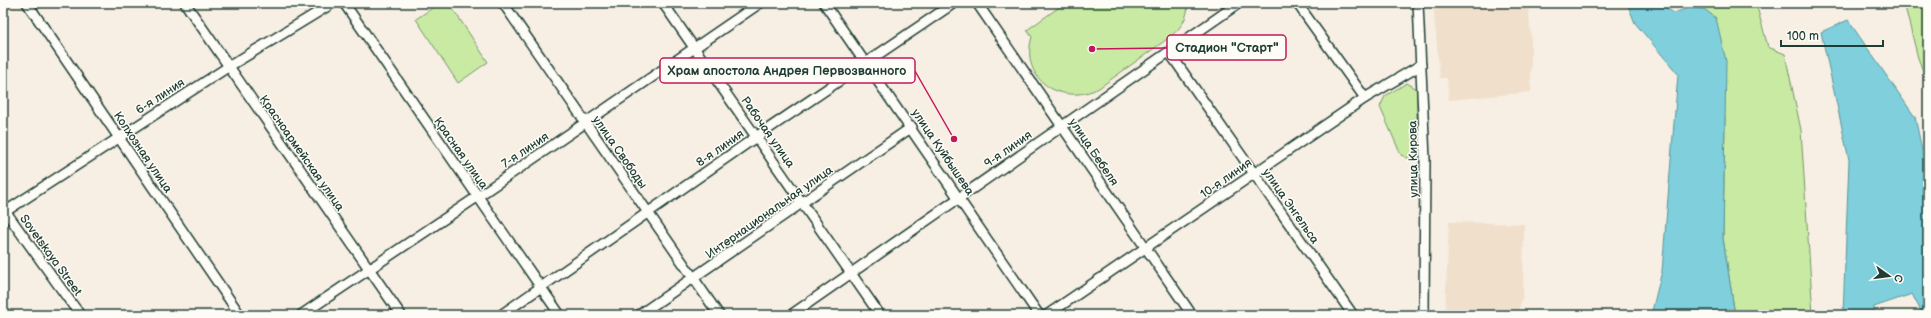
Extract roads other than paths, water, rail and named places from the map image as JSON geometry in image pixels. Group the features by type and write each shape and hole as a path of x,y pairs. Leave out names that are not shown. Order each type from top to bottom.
{"street":[{"name":"Колхозная улица","path":"27,3 240,315"},
{"name":"Красноармейская улица","path":"185,3 401,315"},
{"name":"6-я линия","path":"4,211 228,67 333,3"},
{"name":"Красная улица","path":"344,3 560,315"},
{"name":"улица Свободы","path":"503,3 585,124 719,315"},
{"name":"Рабочая улица","path":"663,3 880,315"},
{"name":"7-я линия","path":"301,315 585,124 760,3"},
{"name":"улица Куйбышева","path":"824,3 912,127 1039,315"},
{"name":"8-я линия","path":"501,315 756,137 954,3"},
{"name":"улица Бебеля","path":"977,3 1192,315"},
{"name":"9-я линия","path":"791,315 1239,3"},
{"path":"1297,3 1364,98"},
{"name":"улица Кирова","path":"1418,3 1422,65 1425,160 1424,315"},
{"name":"улица Энгельса","path":"1168,52 1353,315"},
{"name":"10-я линия","path":"1047,315 1364,98 1422,65"},
{"name":"Интернациональная улица","path":"639,315 803,204 912,127"},
{"name":"Sovetskaya Street","path":"4,211 80,315"}],"water":[{"path":"1627,3 1659,3 1674,13 1688,8 1704,9 1716,18 1726,61 1723,238 1735,315 1651,315 1662,271 1678,74 1635,23"},
{"path":"1848,20 1915,117 1928,178 1928,315 1923,315 1912,294 1874,307 1874,315 1843,315 1849,160 1821,32"}],"place":[{"name":"Стадион \"Старт\"","path":"1092,49"},
{"name":"Храм апостола Андрея Первозванного","path":"954,139"}]}
